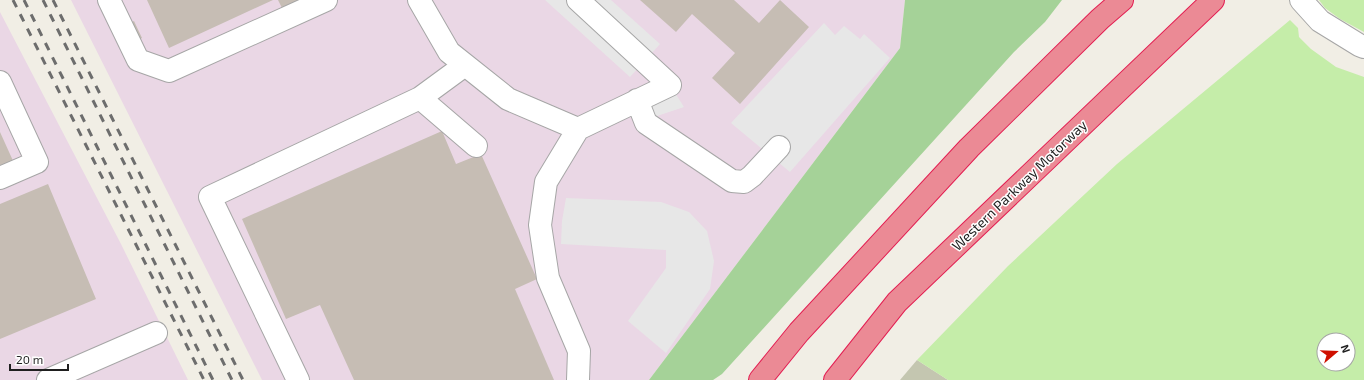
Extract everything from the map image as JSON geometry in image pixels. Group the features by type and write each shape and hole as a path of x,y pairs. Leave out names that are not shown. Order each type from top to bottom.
{"highway":[{"path":"760,380 799,332 969,148 1100,19 1122,0"},
{"name":"Western Parkway Motorway","path":"835,380 896,302 1214,0"}],"street":[{"path":"109,0 138,60 169,71 326,0"},
{"path":"420,0 449,52 508,99 578,129"},
{"path":"578,0 670,85 578,129 546,182 540,225 548,278 579,351 578,380"},
{"path":"1301,0 1320,21 1364,47"},
{"path":"298,380 210,197 420,98 465,65"},
{"path":"0,82 37,162 0,178"},
{"path":"420,98 476,146"},
{"path":"637,100 646,123 732,181 744,182 752,176 779,147"},
{"path":"48,380 156,333"}],"shaded area":[{"path":"71,0 905,0 900,48 649,380 262,380"},
{"path":"545,0 611,0 660,44 630,77"},
{"path":"0,12 121,244 188,380 0,380"},
{"path":"824,23 835,35 844,26 860,39 864,34 890,58 790,172 731,123"},
{"path":"670,85 684,107 654,117 647,96"},
{"path":"566,198 661,202 689,212 707,231 714,261 710,289 666,353 628,321 666,268 666,250 561,244 562,221"},
{"path":"917,360 948,380 900,380"}],"green space":[{"path":"905,0 1062,0 1045,22 1014,52 722,374 713,380 649,380 900,48"},
{"path":"1319,0 1364,0 1364,32 1340,19 1325,8"},
{"path":"1290,20 1298,28 1299,37 1311,49 1336,67 1364,77 1364,380 948,380 917,360 1008,266 1117,164"}],"building":[{"path":"147,0 273,0 169,48"},
{"path":"278,0 299,0 282,8"},
{"path":"640,0 734,0 759,23 780,0 809,27 740,104 712,78 735,53 692,14 676,32"},
{"path":"134,21 142,38 134,42 126,25"},
{"path":"442,131 456,164 481,154 537,279 515,289 554,380 354,380 320,305 286,319 242,219"},
{"path":"0,132 14,163 0,169"},
{"path":"48,184 96,299 0,339 0,204"}],"railway":[{"path":"13,0 204,380"},
{"path":"24,0 213,380"},
{"path":"43,0 232,380"},
{"path":"53,0 243,380"}]}
